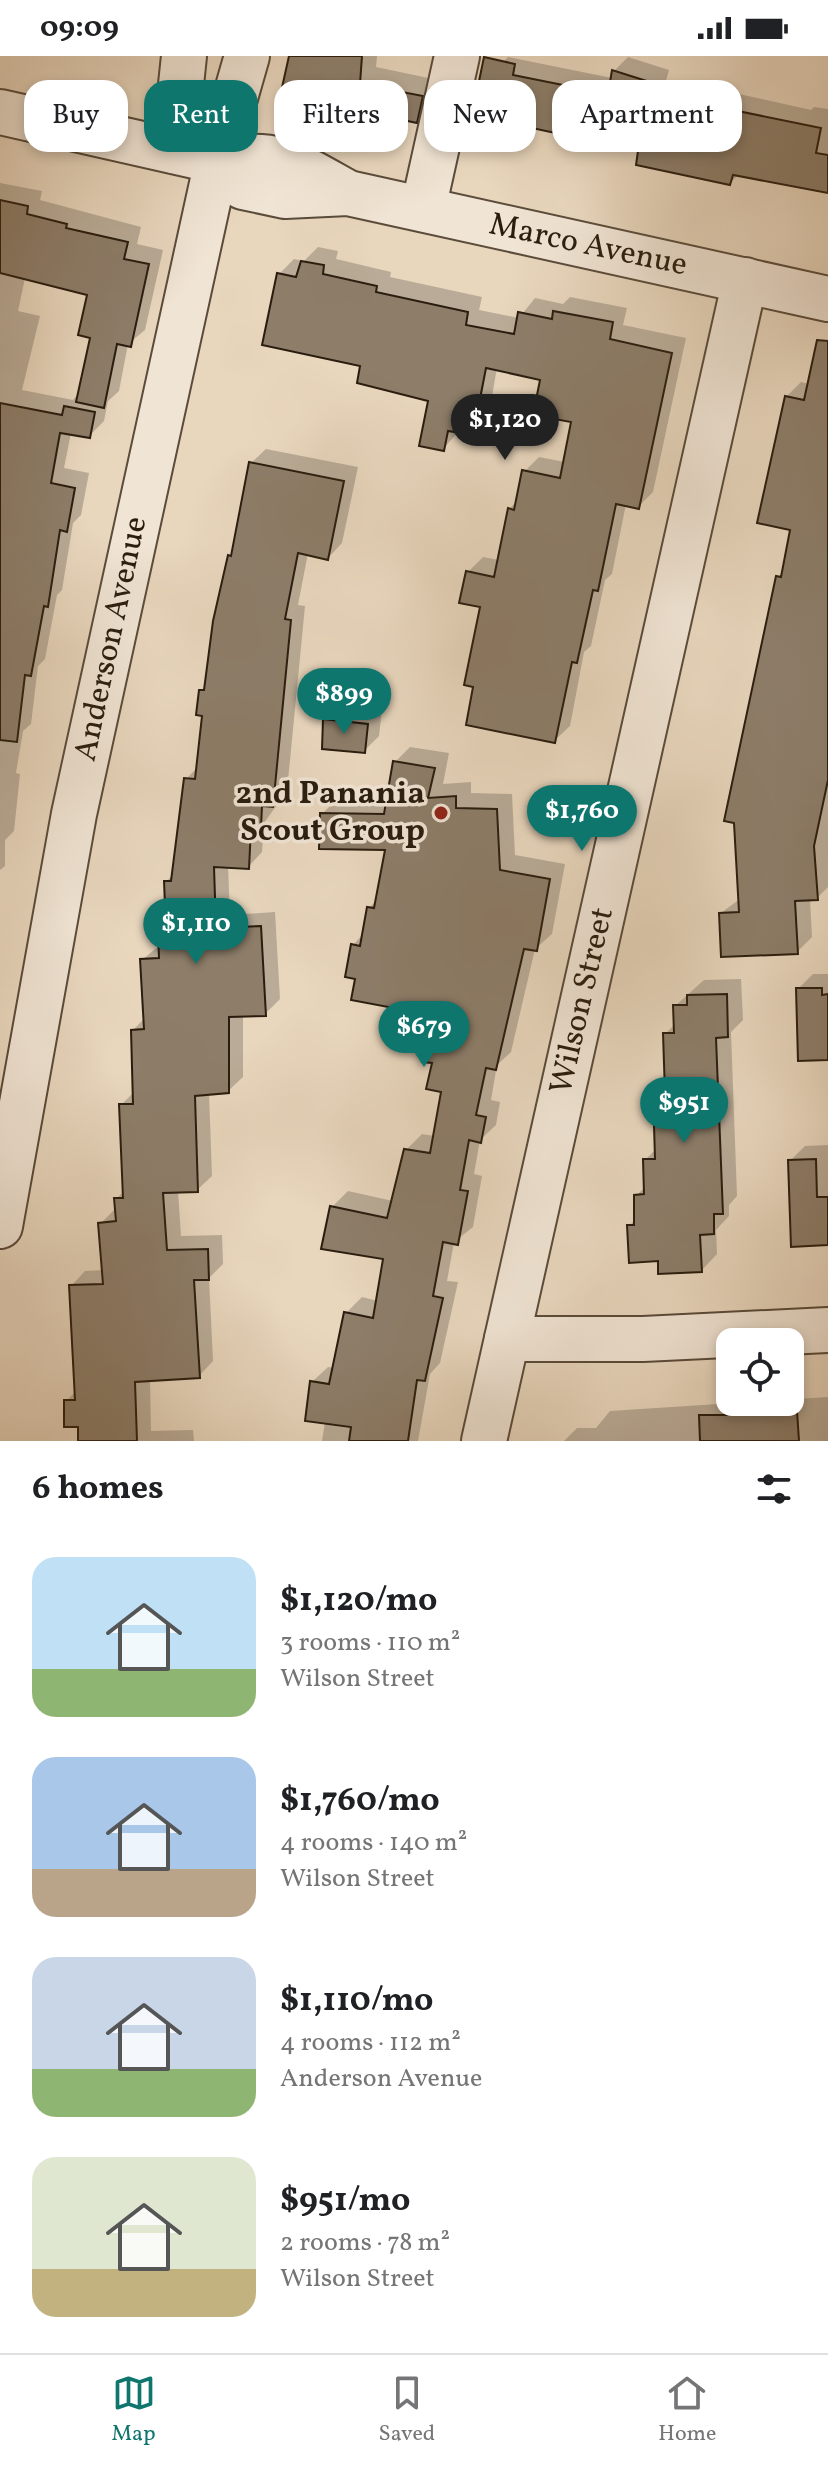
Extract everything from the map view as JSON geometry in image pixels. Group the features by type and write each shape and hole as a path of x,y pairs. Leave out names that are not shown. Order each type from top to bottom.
{"street":[{"path":"182,80 184,56"},
{"name":"Anderson Avenue","path":"241,80 247,56"},
{"path":"423,209 457,56"},
{"name":"Marco Avenue","path":"0,112 144,144"},
{"name":"Marco Avenue","path":"178,152 217,161 243,187 285,196 348,193 828,299"},
{"name":"Anderson Avenue","path":"0,1226 74,814 220,152"},
{"name":"Wilson Street","path":"484,1441 745,280"},
{"path":"507,1339 643,1339 828,1330"}],"building":[{"path":"289,56 362,56 360,80 284,80"},
{"path":"484,57 515,64 513,75 552,83 552,132 536,129 536,80 479,80"},
{"path":"612,70 643,80 610,80"},
{"path":"408,93 423,96 417,123 408,121"},
{"path":"742,112 821,128 816,153 828,155 828,193 733,175 730,185 636,165 638,152 742,152"},
{"path":"0,200 28,206 27,214 67,224 66,228 128,242 124,259 149,264 131,347 117,344 104,408 76,402 90,338 78,335 87,295 0,273"},
{"path":"301,261 324,265 323,274 377,286 376,292 468,312 466,325 514,334 518,312 552,319 553,311 613,322 610,339 672,353 639,509 616,504 598,591 593,590 577,663 572,662 555,743 466,725 473,687 464,685 480,607 459,603 466,571 494,577 508,508 514,510 522,470 560,478 571,422 533,415 540,380 486,368 473,435 448,431 444,451 419,446 428,401 357,383 360,366 262,345 277,273 296,277"},
{"path":"817,340 828,341 828,780 814,846 818,900 795,901 798,954 721,957 719,913 739,912 734,823 724,821 776,576 781,577 790,530 757,523 785,396 804,400"},
{"path":"0,403 62,415 64,406 95,412 90,438 60,433 51,483 75,488 67,532 60,530 48,607 44,606 31,676 25,675 17,742 0,740"},
{"path":"249,462 344,481 328,560 298,553 285,619 291,620 273,807 262,806 261,828 251,827 249,869 214,867 216,928 261,926 266,1016 229,1017 229,1093 195,1096 198,1192 163,1193 167,1250 208,1249 209,1280 194,1280 200,1378 135,1382 137,1441 78,1441 78,1427 64,1427 64,1400 75,1400 69,1285 103,1284 98,1223 116,1221 114,1198 123,1198 119,1104 133,1104 131,1030 144,1029 140,959 159,958 157,905 165,905 164,881 171,881 184,778 195,779 202,716 196,715 199,690 204,690 213,621 228,555 231,556"},
{"path":"323,719 368,724 365,753 322,749"},
{"path":"393,761 435,768 428,798 456,796 456,808 497,809 500,870 550,879 537,951 524,949 496,1070 486,1068 476,1115 486,1117 481,1143 469,1140 460,1190 468,1191 458,1245 443,1242 433,1296 443,1298 425,1381 417,1380 408,1441 349,1441 351,1427 305,1421 310,1381 329,1384 344,1312 373,1318 383,1259 321,1249 330,1206 387,1218 404,1149 430,1153 441,1092 426,1089 432,1063 422,1062 431,1015 351,1000 355,979 345,977 351,944 360,946 367,907 374,908 385,850 319,849 320,813 384,814"},
{"path":"796,988 822,988 822,995 828,994 828,1060 798,1061"},
{"path":"727,994 728,1037 716,1038 723,1214 714,1214 714,1234 700,1235 702,1272 658,1274 658,1261 629,1263 627,1225 634,1225 634,1195 644,1194 643,1159 655,1159 654,1125 666,1124 663,1033 674,1033 673,1005 687,1005 687,995"},
{"path":"816,1159 817,1197 828,1197 828,1245 791,1247 788,1160"},
{"path":"699,1415 797,1416 799,1441 700,1441"}],"place":[{"name":"2nd Panania Scout Group","path":"441,813"}]}
